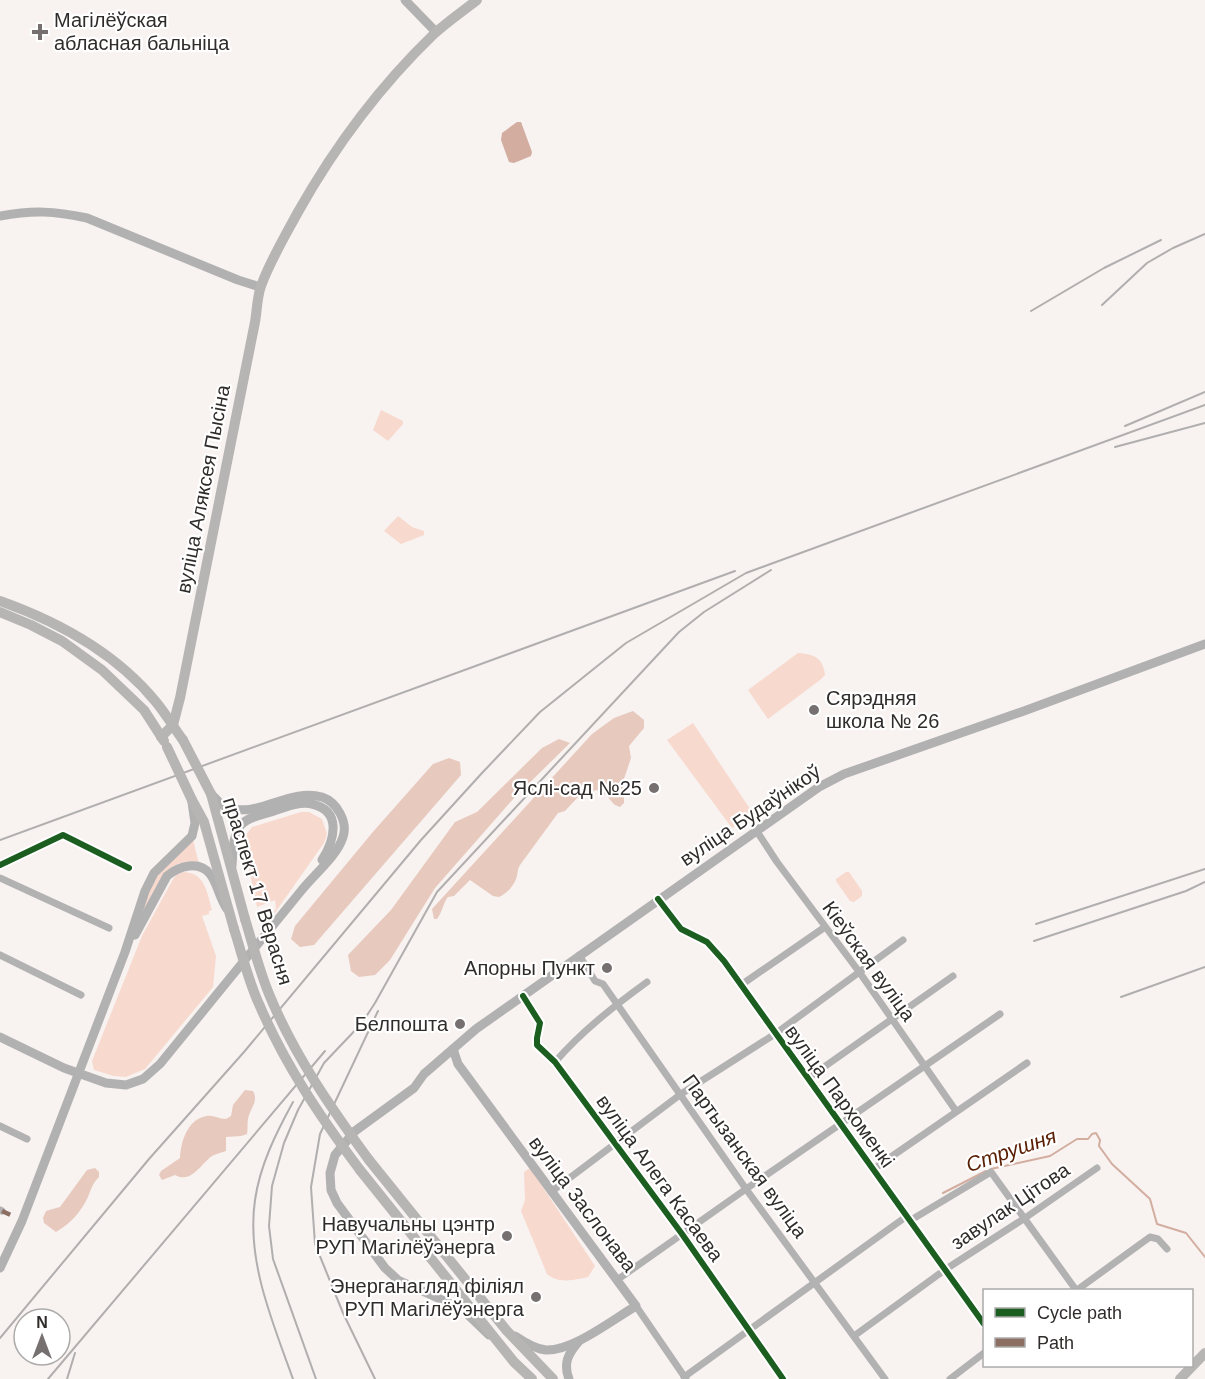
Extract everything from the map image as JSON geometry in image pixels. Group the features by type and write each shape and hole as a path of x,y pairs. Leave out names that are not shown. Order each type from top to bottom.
{"main road":[{"path":"405,0 436,32"},
{"name":"вуліца Аляксея Пысіна","path":"173,725 255,322 260,287 313,185 342,141 385,88 436,32 477,0"},
{"path":"0,216 32,210 87,218 260,287"},
{"name":"праспект 17 Верасня","path":"0,601 36,613 68,630 109,657 157,703 173,725 211,794 245,919 269,995 293,1044 335,1113 369,1160 507,1331 553,1379"},
{"name":"праспект 17 Верасня","path":"0,612 62,641 102,670 144,710 164,742 204,822 228,911 257,1002 280,1049 317,1112 360,1170 514,1362 532,1379"},
{"name":"вуліца Будаўнікоў","path":"497,1341 479,1327 462,1309 398,1280 385,1268 337,1203 331,1190 330,1173 334,1155 355,1131 414,1088 424,1074 476,1029 819,787 844,774 1205,644"},
{"path":"157,703 167,708 173,706 180,698"},
{"path":"164,742 173,725"},
{"path":"0,1036 64,1068 106,1083 126,1084 143,1078 160,1064 308,882 337,850 344,835 343,820 336,807 324,798 311,795 297,796 251,810 242,810 223,805 211,794"},
{"path":"0,1268 22,1221 125,952 145,891 154,873 192,836 195,823 192,800"},
{"path":"232,869 234,841 243,823 254,817 298,804 312,804 326,812 335,833 330,848 308,882"},
{"path":"125,952 167,876 176,869 190,866 207,871 212,876 219,899 228,911"},
{"name":"вуліца Заслонава","path":"453,1049 458,1064 636,1306"},
{"path":"507,1331 529,1345 545,1350 559,1348 580,1340 636,1306"},
{"path":"569,1379 566,1368 568,1354 580,1340"},
{"path":"1193,1365 1205,1353"},
{"path":"1180,1379 1192,1367"}],"street":[{"name":"Кіеўская вуліца","path":"756,830 784,872 860,973 956,1111"},
{"path":"0,865 63,835 129,868"},
{"path":"0,878 109,928"},
{"name":"вуліца Пархоменкі","path":"658,899 681,929 707,942 717,952 983,1323"},
{"path":"741,985 825,927"},
{"path":"551,1192 681,1094 775,1034 903,940"},
{"path":"0,955 81,994"},
{"name":"Партызанская вуліца","path":"579,955 595,981 603,984 746,1189 885,1379"},
{"path":"807,1079 953,976"},
{"path":"555,1062 583,1032 647,982"},
{"name":"вуліца Алега Касаева","path":"523,996 540,1023 537,1045 555,1062 682,1234 783,1379"},
{"path":"617,1280 1000,1014"},
{"path":"872,1170 1027,1062"},
{"path":"0,1126 27,1139"},
{"name":"завулак Цітова","path":"855,1336 946,1269 1025,1218 1097,1167"},
{"path":"685,1378 815,1281 909,1218 991,1172 1075,1289"},
{"path":"1077,1289 1149,1237 1158,1239 1167,1249"},
{"name":"вуліца Заслонава","path":"636,1306 685,1378"},
{"path":"950,1379 983,1354"}],"shaded area":[{"path":"517,122 521,122 532,152 531,156 514,163 509,162 501,140 502,133"},
{"path":"381,410 403,421 388,441 373,430"},
{"path":"398,516 412,527 424,531 424,535 401,544 384,531"},
{"path":"798,653 809,654 817,658 825,675 768,719 748,690"},
{"path":"633,711 644,720 644,728 629,746 631,758 624,779 624,803 620,807 616,806 605,794 596,790 578,797 565,811 558,813 520,865 515,882 507,892 499,897 493,896 470,880 454,896 448,897 439,916 434,919 432,909 592,734 614,718"},
{"path":"693,723 754,815 732,828 667,740"},
{"path":"559,739 570,743 514,798 435,888 390,960 375,975 359,977 351,971 348,955 391,910 455,822 477,812 542,748"},
{"path":"449,758 460,762 461,775 314,945 300,947 291,939 295,926 433,764"},
{"path":"301,812 309,812 322,819 327,834 324,843 267,924 265,920 276,909 275,900 257,907 243,839 252,827"},
{"path":"193,840 199,864 187,862 178,864 169,870 155,888 141,919 147,894 158,874"},
{"path":"184,872 191,873 201,880 212,910 209,914 202,916 216,956 213,987 145,1069 126,1077 94,1070 92,1061 142,936 172,881 176,875"},
{"path":"849,872 862,891 862,896 854,902 850,901 836,881"},
{"path":"245,1090 253,1091 255,1095 248,1119 247,1134 226,1137 226,1151 212,1156 191,1175 181,1177 175,1175 162,1180 159,1175 161,1171 180,1158 184,1138 190,1126 200,1118 207,1116 226,1119 231,1116 233,1105"},
{"path":"95,1168 99,1172 99,1177 75,1217 56,1232 44,1223 43,1218 46,1211 60,1207 87,1170"},
{"path":"530,1168 595,1266 588,1277 562,1280 547,1274 521,1211 525,1200 524,1172"}],"waterway":[{"name":"Струшня","path":"991,1169 1050,1156 1077,1139 1088,1139 1096,1133 1100,1140 1099,1146 1112,1164 1150,1199 1157,1224 1186,1233 1205,1257"},
{"name":"Струшня","path":"943,1193 986,1171"}],"railway":[{"path":"1102,305 1147,263 1205,234"},
{"path":"1031,311 1104,268 1161,240"},
{"path":"1125,426 1205,392"},
{"path":"0,1338 421,840 540,712 626,643 746,573 1205,405"},
{"path":"1115,447 1205,423"},
{"path":"316,1379 273,1259 269,1226 272,1186 284,1143 298,1110 324,1063 362,1023 437,892 679,632 704,612 771,570"},
{"path":"0,840 735,571"},
{"path":"1036,924 1205,869"},
{"path":"1034,941 1186,891 1205,882"},
{"path":"1121,997 1205,967"},
{"path":"375,1379 343,1313 315,1244 311,1187 320,1134 378,1011"},
{"path":"48,1379 325,1051"},
{"path":"293,1102 265,1162 257,1187 253,1223 254,1246 263,1291 293,1379"},
{"path":"67,1379 75,1353"}],"marked path":[{"path":"2,1211 13,1216"}],"cycle path":[{"path":"0,865 63,835 129,868"},
{"path":"658,899 681,929 707,942 724,961 983,1323"},
{"path":"523,996 540,1023 537,1045 555,1062 682,1234 783,1379"}],"place":[{"name":"Магілёўская абласная бальніца","path":"40,32"},
{"name":"Сярэдняя школа № 26","path":"814,710"},
{"name":"Яслі-сад №25","path":"654,788"},
{"name":"Апорны Пункт","path":"607,968"},
{"name":"Белпошта","path":"460,1024"},
{"name":"Навучальны цэнтр РУП Магілёўэнерга","path":"507,1236"},
{"name":"Энерганагляд філіял РУП Магілёўэнерга","path":"536,1297"}]}
